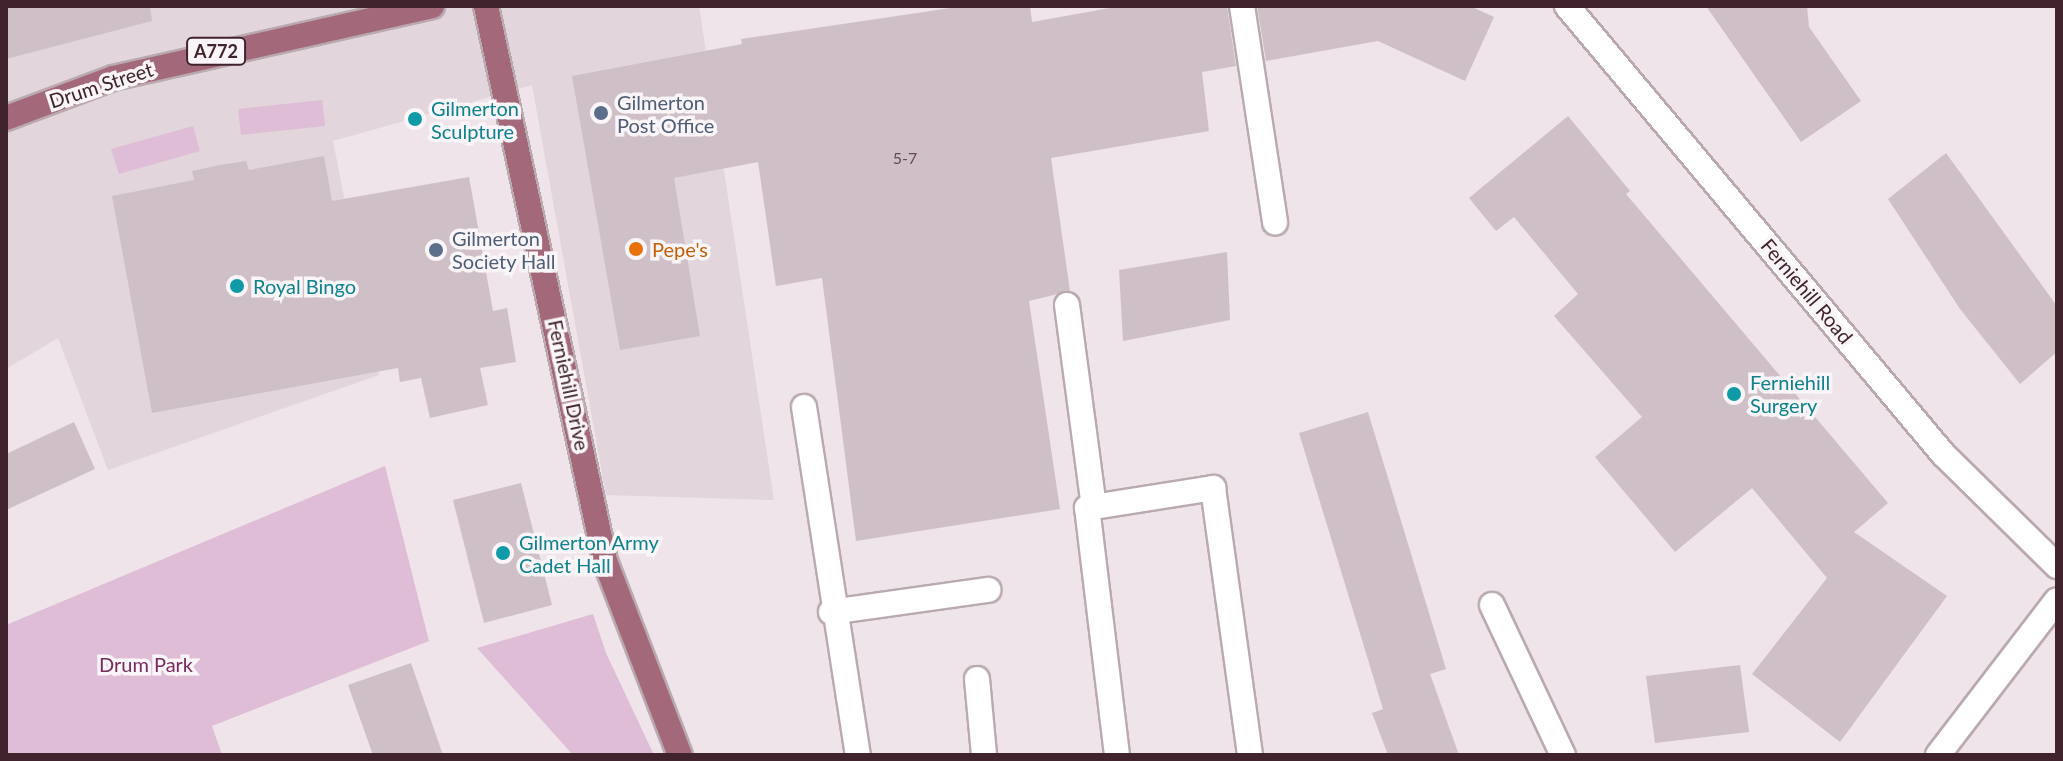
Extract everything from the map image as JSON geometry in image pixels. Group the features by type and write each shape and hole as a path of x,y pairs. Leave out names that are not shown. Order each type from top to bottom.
{"main road":[{"name":"Drum Street","path":"6,118 113,78 432,6"},
{"name":"Ferniehill Drive","path":"486,6 605,561 680,755"}],"street":[{"path":"1242,6 1275,222"},
{"name":"Ferniehill Road","path":"1567,6 1943,454 2057,566"},
{"path":"1067,305 1094,507"},
{"path":"804,407 831,612 858,755"},
{"path":"1117,755 1087,508 1213,488 1250,755"},
{"path":"831,612 988,590"},
{"path":"1938,755 2057,600"},
{"path":"1492,605 1563,755"},
{"path":"977,679 984,755"}],"shaded area":[{"path":"6,6 699,6 774,500 606,495 532,85 333,141 379,375 108,470 58,338 6,369"}],"green space":[{"path":"322,100 325,126 241,135 238,109"},
{"path":"193,126 200,151 119,174 111,149"},
{"name":"Drum Park","path":"385,466 429,641 212,726 222,755 6,755 6,625"},
{"path":"593,614 606,653 654,755 573,755 477,648"}],"building":[{"path":"6,6 150,6 152,21 6,59"},
{"path":"964,6 1030,6 1032,22 1121,6 1227,6 1236,66 1202,72 1209,131 1051,158 1070,291 1029,301 1060,509 856,541 822,278 776,286 758,162 674,178 700,336 620,350 572,76 742,44 741,39"},
{"path":"1257,6 1470,6 1494,17 1465,81 1378,41 1266,61"},
{"path":"1706,6 1807,6 1809,27 1861,101 1801,142"},
{"path":"1568,116 1630,191 1626,194 1888,503 1854,532 1947,596 1840,742 1752,674 1827,578 1752,488 1675,552 1595,457 1642,417 1554,316 1578,294 1514,217 1496,231 1469,198"},
{"path":"1946,153 2057,306 2057,352 2020,384 1960,309 1888,199"},
{"name":"Royal Bingo","path":"324,156 332,201 469,177 493,311 507,308 516,362 480,368 488,405 430,418 421,378 400,382 398,368 152,413 112,196 194,180 192,171 220,165 246,161 249,170"},
{"path":"1227,252 1230,320 1123,341 1119,270"},
{"path":"1368,412 1446,669 1430,674 1459,755 1388,755 1372,713 1383,709 1299,433"},
{"path":"74,422 95,469 6,510 6,454"},
{"name":"Gilmerton Army Cadet Hall","path":"521,483 552,605 484,623 453,500"},
{"path":"411,663 443,755 373,755 348,685"},
{"path":"1740,665 1749,732 1655,743 1646,676"}],"place":[{"name":"Gilmerton Post Office","path":"601,113"},
{"name":"Gilmerton Sculpture","path":"415,119"},
{"name":"Pepe's","path":"636,249"},
{"name":"Gilmerton Society Hall","path":"436,250"},
{"name":"Royal Bingo","path":"237,286"},
{"name":"Ferniehill Surgery","path":"1734,394"},
{"name":"Gilmerton Army Cadet Hall","path":"503,553"}]}
